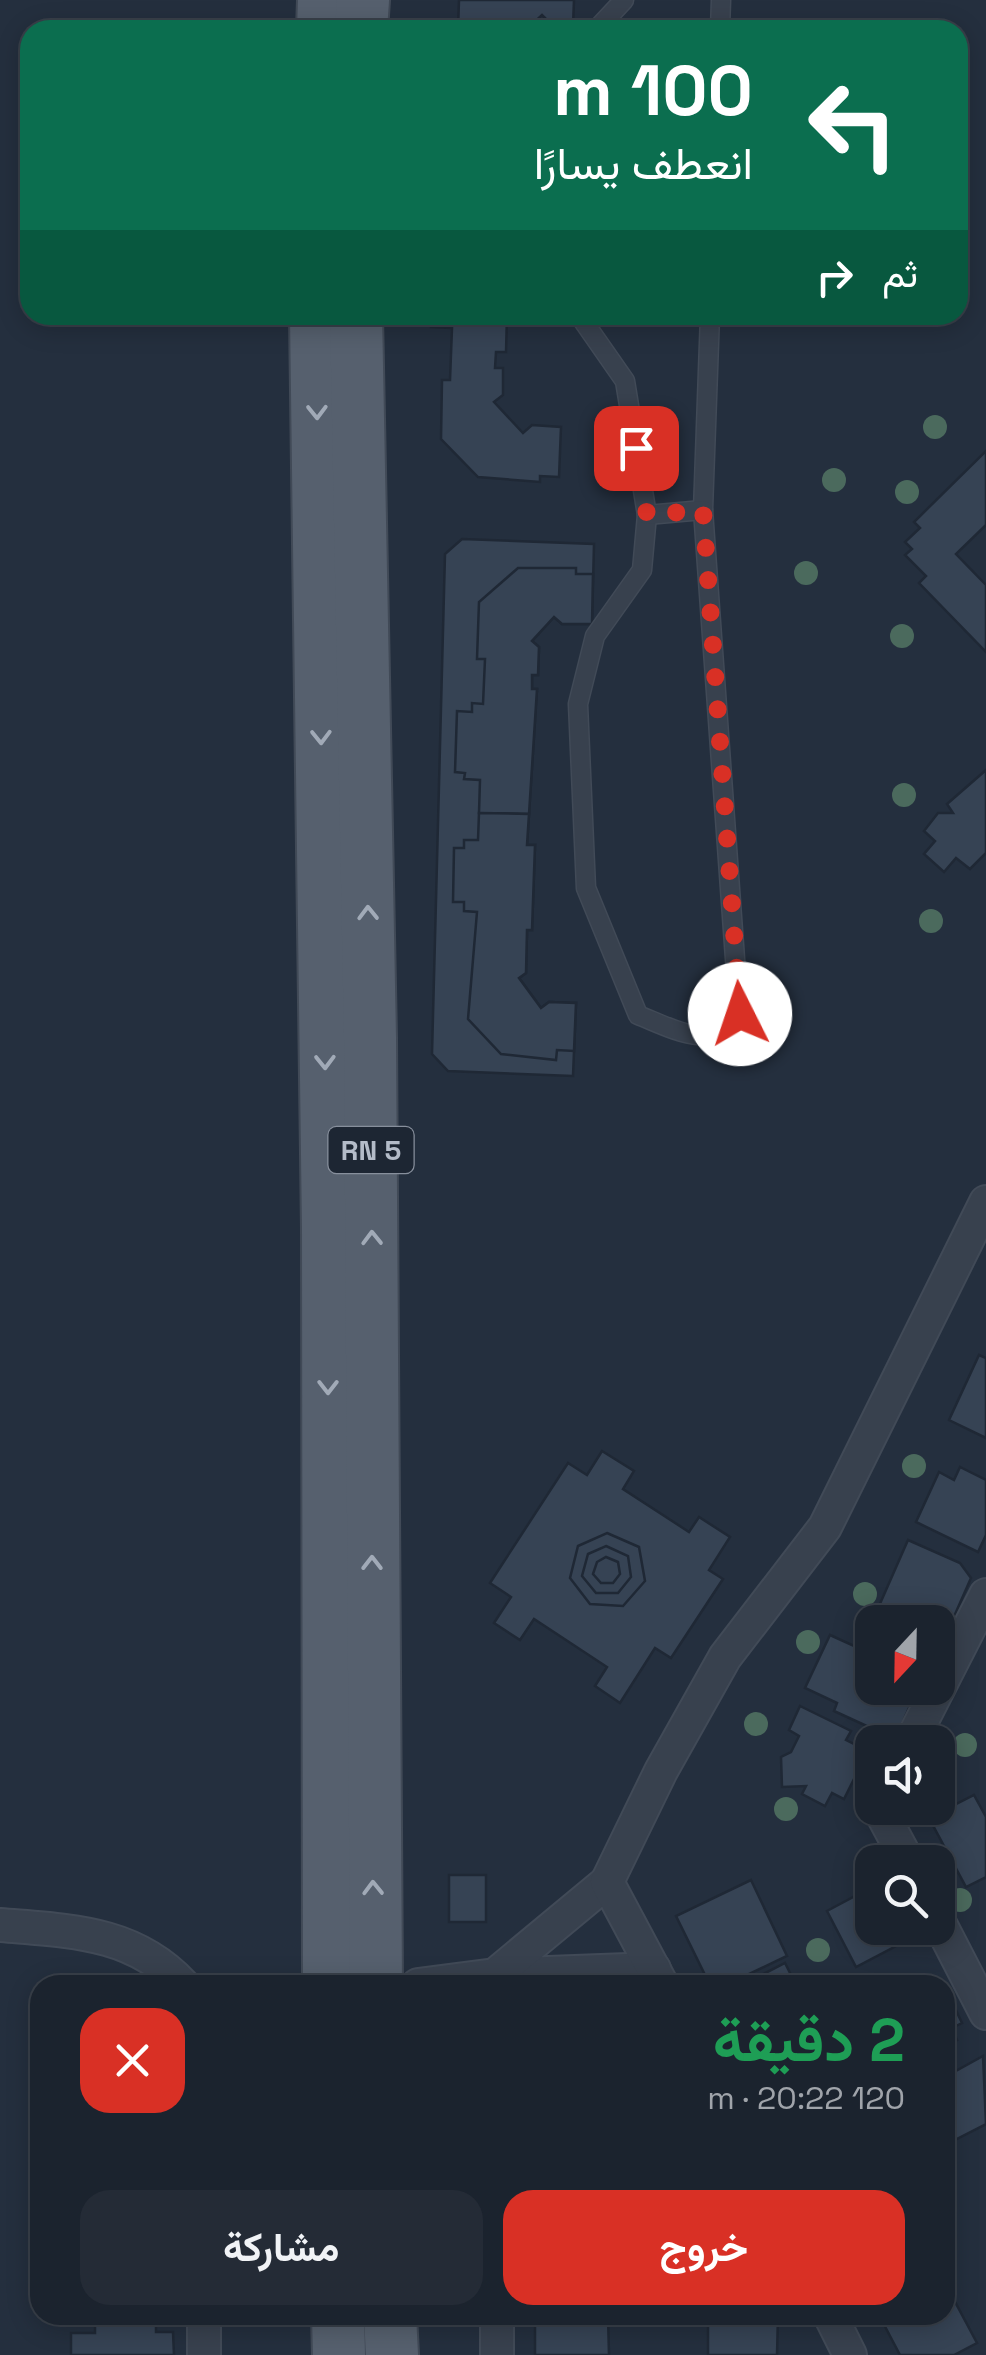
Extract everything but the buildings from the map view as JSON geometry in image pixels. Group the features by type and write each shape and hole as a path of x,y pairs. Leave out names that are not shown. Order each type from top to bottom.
{"main road":[{"name":"RN 5","path":"316,325 328,1230 328,1975"},
{"name":"RN 5","path":"356,325 370,1058 376,1975"},
{"path":"338,2325 339,2355"},
{"path":"390,2325 392,2355"}],"street":[{"path":"501,1975 608,1882 661,1771 725,1657 825,1527 986,1202"},
{"path":"920,1725 986,1595"},
{"path":"608,1882 657,1975"},
{"path":"0,1925 94,1933 161,1960 174,1975"},
{"path":"951,1945 986,2013"},
{"path":"204,2325 204,2355"},
{"path":"497,2325 498,2355"},
{"path":"835,2325 850,2355"}],"lane":[{"path":"605,20 624,0"},
{"path":"587,325 625,382 647,515 642,570 595,636 578,704 586,888 638,1015 690,1036 712,1036 731,1029 740,1014 703,510 710,325"},
{"path":"647,515 703,510"}],"route":[{"path":"636,448 647,515 703,510 740,1014"}]}
